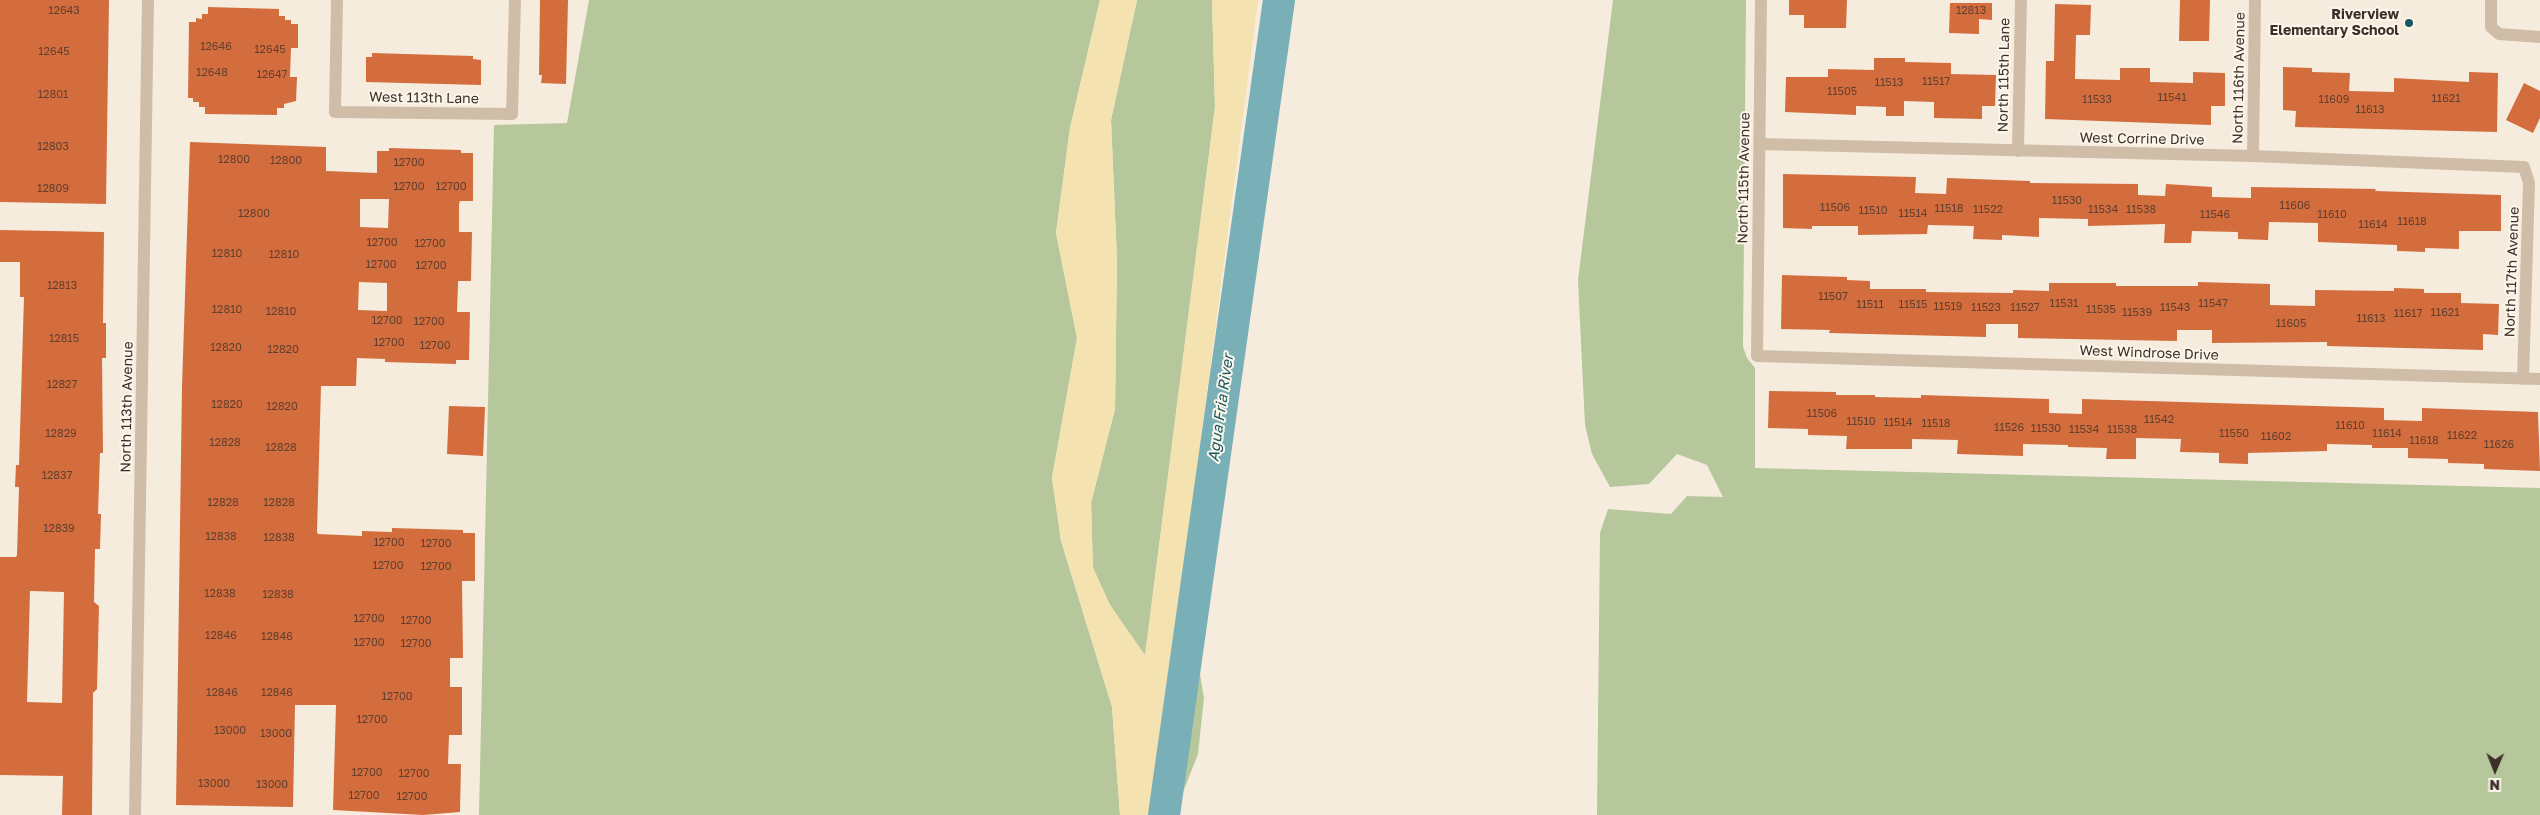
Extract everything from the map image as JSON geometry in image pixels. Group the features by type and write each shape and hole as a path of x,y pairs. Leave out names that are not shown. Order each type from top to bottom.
{"street":[{"name":"North 113th Avenue","path":"135,815 148,0"},
{"name":"West 113th Lane","path":"337,0 335,112 512,114 515,0"},
{"name":"North 115th Avenue","path":"1757,356 1761,0"},
{"name":"North 115th Lane","path":"2018,151 2021,0"},
{"name":"North 116th Avenue","path":"2253,156 2255,0"},
{"path":"2490,0 2491,27 2499,34 2540,38"},
{"name":"West Corrine Drive","path":"1760,144 2253,156 2524,167"},
{"name":"North 117th Avenue","path":"2523,379 2530,183 2524,167"},
{"name":"West Windrose Drive","path":"1757,356 2540,379"}],"green space":[{"path":"589,0 1100,0 1070,128 1056,233 1077,338 1052,478 1061,541 1112,707 1120,815 479,815 494,125 567,123"},
{"path":"1137,0 1212,0 1215,107 1145,656 1110,605 1093,568 1091,503 1115,409 1117,261 1111,120"},
{"path":"1613,0 1746,0 1743,347 1747,358 1755,368 1755,468 2540,488 2540,815 1597,815 1600,533 1608,509 1671,514 1687,496 1723,497 1707,465 1677,454 1649,484 1610,487 1592,454 1585,425 1578,280"},
{"path":"1211,367 1207,518 1195,644 1204,698 1198,754 1174,815 1152,815"}],"sand":[{"path":"1100,0 1137,0 1111,120 1117,261 1115,409 1091,503 1093,568 1110,605 1145,655 1215,107 1212,0 1258,0 1152,815 1120,815 1112,707 1061,540 1052,478 1077,338 1056,233 1070,128"}],"building":[{"path":"0,0 109,0 106,204 0,202"},
{"path":"540,0 568,0 566,84 541,83 542,75 539,75"},
{"path":"1789,0 1847,0 1846,28 1804,28 1804,15 1789,15"},
{"path":"2180,0 2210,0 2209,41 2179,41"},
{"path":"1950,3 1992,3 1992,20 1979,19 1979,34 1949,33"},
{"path":"2055,4 2091,5 2090,35 2076,35 2075,79 2120,80 2120,68 2150,68 2150,82 2193,83 2193,72 2225,73 2225,106 2211,106 2211,125 2045,119 2046,61 2054,61"},
{"path":"208,7 279,9 279,16 285,16 285,20 291,20 291,24 298,24 298,48 291,48 290,77 297,77 296,101 284,104 284,108 277,108 277,115 205,114 205,107 199,107 199,102 193,102 193,98 188,98 189,22 196,22 196,18 202,19 202,14 208,14"},
{"path":"372,53 473,56 473,59 481,60 481,85 366,82 366,57 372,57"},
{"path":"1874,58 1905,58 1905,62 1951,63 1951,74 1996,75 1995,106 1982,106 1982,119 1934,118 1934,102 1904,101 1904,116 1886,116 1886,107 1856,106 1856,115 1785,112 1786,77 1828,77 1828,69 1874,70"},
{"path":"2283,67 2312,68 2312,72 2350,73 2349,91 2394,92 2394,78 2469,82 2469,72 2498,73 2497,132 2295,127 2296,111 2283,110"},
{"path":"2524,83 2540,91 2540,118 2533,133 2506,120"},
{"path":"190,142 326,147 326,171 377,173 377,151 389,151 389,148 461,150 461,153 473,153 473,201 460,201 459,204 459,232 472,232 471,281 458,281 457,312 470,312 469,360 456,360 456,364 385,362 385,359 357,358 356,386 321,386 317,532 318,534 362,536 362,531 392,532 392,528 463,530 463,533 475,533 475,581 462,581 463,658 450,658 450,687 462,687 462,735 449,735 448,764 461,764 460,812 423,815 333,810 336,705 295,705 293,807 176,805 182,387","holes":["360,199 389,199 388,228 360,227","359,282 387,283 387,311 358,310"]},
{"path":"1783,174 1916,177 1915,193 1946,194 1947,178 2030,181 2030,183 2138,184 2138,195 2165,196 2166,184 2212,187 2212,197 2251,198 2251,187 2376,189 2375,191 2501,195 2501,231 2459,231 2459,249 2425,248 2425,252 2397,251 2397,245 2318,242 2318,223 2269,222 2268,240 2238,239 2238,232 2192,231 2191,243 2164,243 2165,224 2088,226 2088,219 2039,218 2039,237 2002,235 2002,240 1973,239 1974,226 1928,225 1927,234 1858,235 1858,226 1812,226 1812,229 1783,228"},
{"path":"0,230 104,232 103,323 106,323 106,358 102,358 103,453 100,453 98,514 101,514 100,549 95,549 94,602 99,606 97,689 93,693 92,815 62,815 63,776 0,775 0,557 16,557 17,555 19,487 15,487 16,465 19,465 24,297 20,297 20,262 0,262","holes":["30,591 64,592 62,703 27,702"]},
{"path":"1782,275 1847,277 1847,280 1870,281 1870,289 1926,289 1926,292 2013,293 2013,290 2049,291 2049,283 2116,283 2116,286 2198,286 2198,282 2270,284 2270,305 2315,306 2315,290 2394,291 2394,288 2424,289 2424,293 2461,293 2461,303 2499,304 2498,335 2483,334 2483,350 2327,346 2327,342 2212,343 2212,330 2177,330 2177,341 2018,338 2018,324 1986,324 1986,337 1829,333 1830,330 1781,329"},
{"path":"1769,391 1836,392 1836,395 1875,395 1875,397 1921,398 1921,395 2049,399 2049,413 2082,414 2082,399 2384,408 2384,420 2422,421 2422,408 2538,412 2540,471 2484,469 2484,464 2448,463 2448,459 2408,458 2408,448 2372,448 2372,445 2327,444 2327,451 2248,453 2248,464 2219,463 2219,453 2180,452 2181,439 2136,438 2136,459 2106,459 2107,448 2068,447 2068,445 2023,444 2023,456 1957,454 1958,440 1912,439 1912,449 1846,449 1847,436 1808,435 1808,429 1768,428"},
{"path":"449,406 485,407 483,456 447,454"}],"waterway":[{"name":"Agua Fria River","path":"1164,815 1279,0"}],"place":[{"name":"Riverview Elementary School","path":"2409,23"}]}
